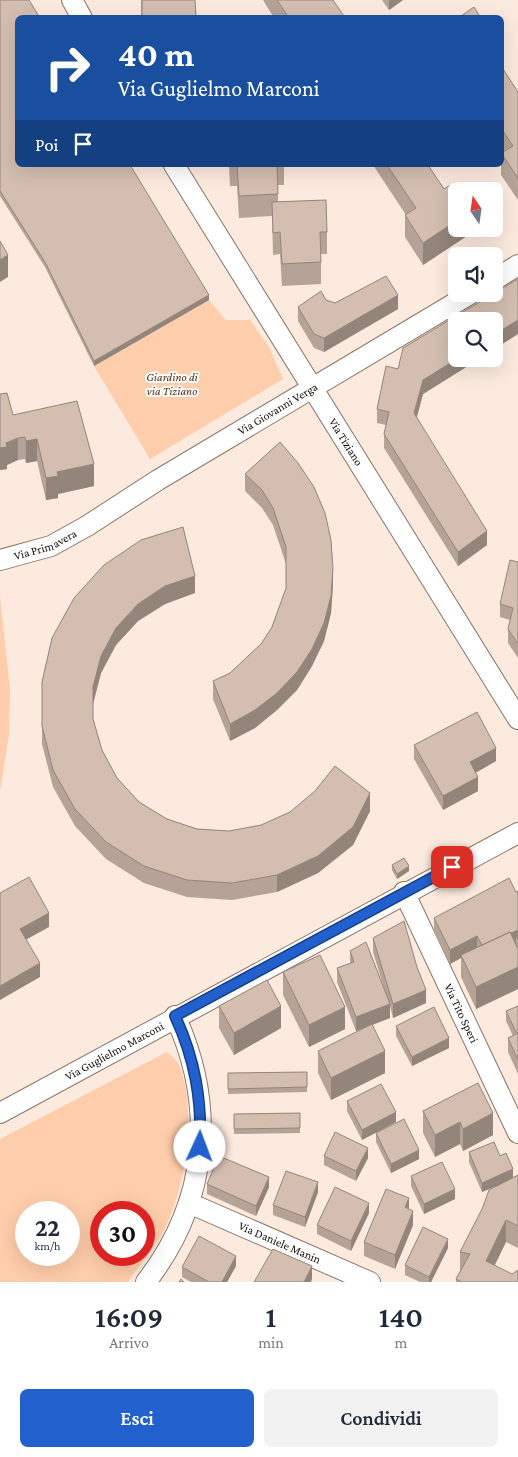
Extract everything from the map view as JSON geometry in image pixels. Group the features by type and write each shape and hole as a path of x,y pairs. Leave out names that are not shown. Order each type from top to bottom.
{"street":[{"path":"72,0 80,15"},
{"name":"Via Tiziano","path":"175,167 314,387 518,719"},
{"path":"503,274 518,265"},
{"name":"Via Giovanni Verga","path":"87,526 158,480 457,302"},
{"name":"Via Primavera","path":"0,560 51,546 87,526"},
{"name":"Via Guglielmo Marconi","path":"0,1113 404,892 516,840"},
{"name":"Via Tito Speri","path":"404,892 518,1133"},
{"path":"146,1282 169,1249 189,1203 199,1156 201,1119 192,1060 175,1016"},
{"name":"Via Daniele Manin","path":"189,1203 370,1282"}],"green space":[{"name":"Giardino di via Tiziano","path":"209,300 226,320 250,320 269,347 283,379 150,459 94,366"},
{"path":"0,596 10,689 9,735 0,791"},
{"path":"167,1052 179,1065 185,1083 188,1104 188,1127 183,1173 171,1215 163,1232 155,1244 155,1201 90,1201 90,1266 140,1266 128,1282 0,1282 0,1139"}],"building":[{"path":"0,0 29,0 38,15 15,15 15,167 131,167 209,295 94,361 45,262 0,191"},
{"path":"142,0 195,0 196,15 142,15"},
{"path":"277,0 333,0 343,15 287,15"},
{"path":"474,7 479,15 462,15"},
{"path":"504,71 518,92 518,178 504,157 504,151 513,146 504,132"},
{"path":"237,167 277,167 278,194 239,196"},
{"path":"388,167 429,167 444,189 448,186 448,226 423,243 405,215 416,208"},
{"path":"326,200 327,232 320,232 321,262 282,264 280,232 273,233 272,202"},
{"path":"0,241 8,255 0,260"},
{"path":"386,276 398,295 324,338 314,334 298,307 321,291 326,300 335,303"},
{"path":"518,279 518,320 503,329 503,312 463,312 480,302 503,302 503,288"},
{"path":"448,321 448,365 423,380 414,413 487,531 458,552 384,434 389,412 377,409 386,366 398,369 403,348"},
{"path":"7,393 13,415 77,401 94,464 57,472 58,476 46,478 37,439 26,441 25,437 18,438 6,443 7,447 0,448 0,394"},
{"path":"280,442 298,463 314,487 325,513 331,540 333,568 331,596 324,623 312,649 297,672 277,693 255,710 230,724 213,681 230,673 261,644 272,627 286,588 286,547 273,508 262,490 245,474"},
{"path":"183,527 195,576 165,586 138,604 116,628 101,656 93,687 93,719 102,750 117,778 139,802 167,819 197,829 229,831 261,825 290,812 315,791 335,766 370,793 353,827 318,856 277,875 232,883 187,880 144,866 106,842 75,809 53,770 42,726 42,682 52,638 74,598 104,565 141,540"},
{"path":"510,560 518,562 518,644 508,629 513,608 500,604"},
{"path":"477,712 496,748 470,762 478,777 443,796 414,745"},
{"path":"404,858 409,866 397,874 392,865"},
{"path":"29,877 49,913 20,929 40,963 0,986 0,893"},
{"path":"509,878 516,892 518,891 518,930 482,945 477,936 450,950 434,918"},
{"path":"404,921 417,967 426,990 393,1004 373,938"},
{"path":"510,932 518,949 518,967 476,987 461,955"},
{"path":"366,942 390,1004 356,1017 337,968 354,962 350,951"},
{"path":"320,955 345,1007 309,1025 283,972"},
{"path":"267,980 281,1006 234,1033 219,1006"},
{"path":"518,1006 518,1033 517,1034 506,1011"},
{"path":"434,1007 449,1038 412,1057 396,1026"},
{"path":"372,1024 385,1051 331,1078 318,1051"},
{"path":"518,1033 518,1060 508,1038"},
{"path":"307,1072 307,1087 228,1089 228,1073"},
{"path":"478,1083 493,1113 463,1129 460,1122 435,1135 423,1111"},
{"path":"381,1084 396,1112 362,1130 347,1101"},
{"path":"300,1113 300,1128 234,1129 234,1114"},
{"path":"404,1119 419,1150 391,1164 376,1133"},
{"path":"335,1132 368,1148 356,1171 324,1156"},
{"path":"494,1142 500,1156 506,1153 513,1169 482,1183 469,1152"},
{"path":"219,1156 269,1177 256,1206 207,1184"},
{"path":"442,1162 455,1189 424,1204 411,1176"},
{"path":"286,1171 318,1182 305,1217 273,1205"},
{"path":"518,1175 518,1226 506,1220 486,1261 512,1274 518,1270 518,1282 462,1282 456,1279 470,1254 460,1252 482,1209 489,1190"},
{"path":"335,1187 369,1203 351,1241 317,1225"},
{"path":"386,1189 409,1198 405,1207 413,1211 395,1255 364,1242"},
{"path":"423,1227 448,1239 429,1277 405,1265"},
{"path":"199,1236 236,1256 222,1282 209,1282 182,1267"},
{"path":"273,1249 312,1266 304,1282 254,1282"}],"route":[{"path":"200,1147 201,1119 198,1084 185,1038 175,1016 452,867"}]}
